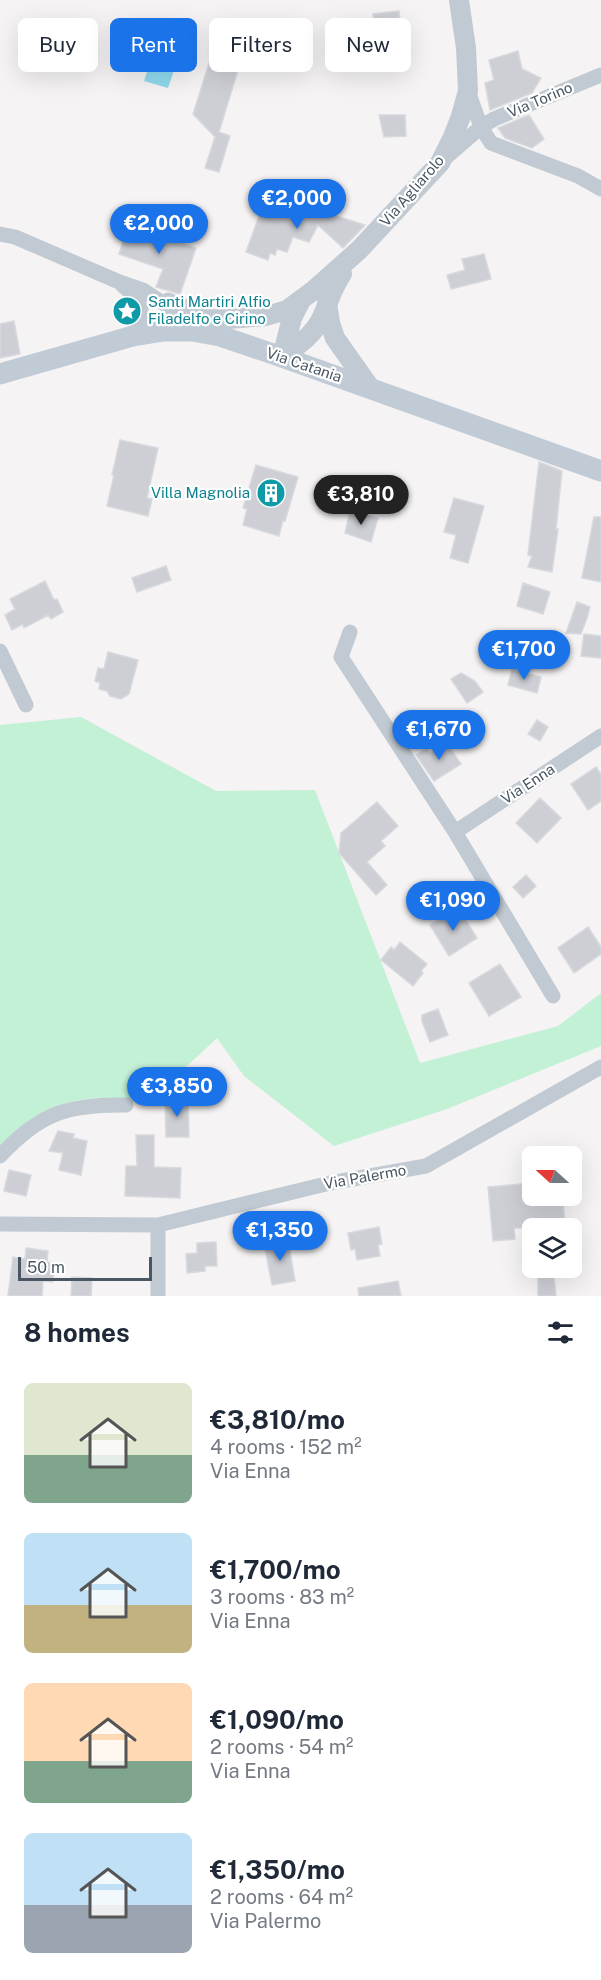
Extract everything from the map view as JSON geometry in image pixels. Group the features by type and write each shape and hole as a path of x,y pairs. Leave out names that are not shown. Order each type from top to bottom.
{"main road":[{"name":"Via Catania","path":"0,374 133,336 218,327 282,357 601,471"}],"street":[{"name":"Via Agliarolo","path":"358,250 440,163 461,116 468,91 466,48 459,0"},
{"name":"Via Torino","path":"440,163 481,127 494,119 601,75"},
{"path":"468,91 481,127 491,143 578,176 601,189"},
{"path":"0,234 43,248 117,281 141,297 187,320 218,327 229,319 266,316 287,310 300,302 358,250"},
{"path":"282,357 306,339 316,328 336,282 358,250"},
{"path":"141,297 218,327"},
{"path":"141,297 151,321 164,331 187,320"},
{"path":"133,336 140,327 141,297"},
{"path":"282,357 292,318 300,302"},
{"path":"327,303 335,338 371,389"},
{"path":"350,632 341,657 455,832 553,996"},
{"path":"0,651 26,705"},
{"name":"Via Enna","path":"455,832 601,736"},
{"name":"Via Palermo","path":"0,1224 158,1225 330,1183 426,1166 601,1067"},
{"path":"0,1156 19,1136 42,1120 64,1110 94,1105 126,1105"},
{"path":"158,1225 159,1296"}],"green space":[{"path":"81,717 216,791 315,790 420,1063 558,1026 601,993 601,1046 447,1109 334,1146 244,1076 217,1038 181,1071 152,1091 130,1099 95,1098 53,1107 31,1120 0,1148 0,725"}],"water":[{"path":"147,72 173,72 168,88 144,81"}],"building":[{"path":"399,11 400,18 374,18 373,14"},
{"path":"518,51 522,69 541,78 532,93 490,110 485,83 494,80 489,60"},
{"path":"209,64 209,72 237,72 219,132 230,136 219,172 205,168 215,137 193,114"},
{"path":"379,115 405,115 406,136 384,137"},
{"path":"529,115 544,139 532,148 505,138 498,128"},
{"path":"291,201 365,225 343,248 318,225 309,242 293,237 287,252 277,249 275,255 270,253 268,260 246,252 262,208 292,219 293,216 302,222 306,214"},
{"path":"130,220 196,248 180,294 156,287 163,269 119,254"},
{"path":"484,254 491,279 451,289 447,275 465,270 462,259"},
{"path":"14,321 20,354 0,358 0,324"},
{"path":"120,440 158,448 147,498 152,499 148,516 107,506"},
{"path":"539,462 562,471 552,572 528,567 532,556 528,555"},
{"name":"Villa Magnolia","path":"256,465 298,477 279,536 243,525 247,509 243,508"},
{"path":"454,498 484,506 468,563 450,558 456,535 444,532"},
{"path":"350,510 378,518 371,542 345,533"},
{"path":"594,517 601,517 601,582 582,578"},
{"path":"166,566 171,580 137,592 132,578"},
{"path":"45,581 63,612 51,619 48,615 24,628 23,624 12,630 5,615 15,609 10,599"},
{"path":"523,583 550,592 543,614 517,606"},
{"path":"577,602 590,607 587,618 581,634 566,633"},
{"path":"584,634 601,636 601,658 581,656"},
{"path":"108,652 138,660 129,694 121,699 110,696 107,691 99,689 100,683 95,681 98,668 104,669"},
{"path":"512,669 541,677 537,693 508,685"},
{"path":"461,673 475,681 483,692 467,703 451,679"},
{"path":"537,720 548,727 540,741 528,734"},
{"path":"446,742 461,764 434,781 416,755 427,748 430,753"},
{"path":"596,767 601,774 601,801 588,810 571,784"},
{"path":"540,798 561,818 537,843 516,823"},
{"path":"377,802 398,826 381,841 385,846 367,862 387,885 376,895 339,853 341,833"},
{"path":"526,875 536,886 523,898 513,887"},
{"path":"458,908 477,938 449,956 430,925"},
{"path":"588,927 601,947 601,954 574,973 558,948"},
{"path":"400,942 427,964 413,986 381,960 391,947 394,950"},
{"path":"500,964 521,997 489,1016 469,983"},
{"path":"438,1009 448,1035 430,1042 422,1015"},
{"path":"188,1098 189,1137 166,1137 165,1099"},
{"path":"58,1131 74,1134 73,1138 87,1141 81,1175 59,1170 63,1153 49,1151"},
{"path":"136,1135 154,1135 154,1167 181,1168 180,1198 125,1196 126,1166 137,1166"},
{"path":"9,1170 31,1175 26,1196 4,1191"},
{"path":"522,1184 522,1206 564,1206 564,1218 522,1218 522,1228 514,1228 515,1239 493,1241 488,1187"},
{"path":"379,1227 382,1244 378,1245 380,1256 357,1260 355,1249 351,1250 348,1233"},
{"path":"288,1239 295,1281 272,1285 264,1243"},
{"path":"216,1242 217,1266 205,1266 205,1271 187,1273 186,1254 197,1253 197,1243"},
{"path":"26,1248 48,1251 47,1262 55,1263 53,1282 43,1281 42,1296 8,1296 13,1257 25,1259"},
{"path":"72,1277 92,1278 91,1296 71,1296"},
{"path":"538,1278 554,1278 556,1296 538,1296"},
{"path":"398,1281 401,1296 359,1296 358,1288"}],"place":[{"name":"Santi Martiri Alfio Filadelfo e Cirino","path":"127,311"},
{"name":"Villa Magnolia","path":"271,493"}]}
